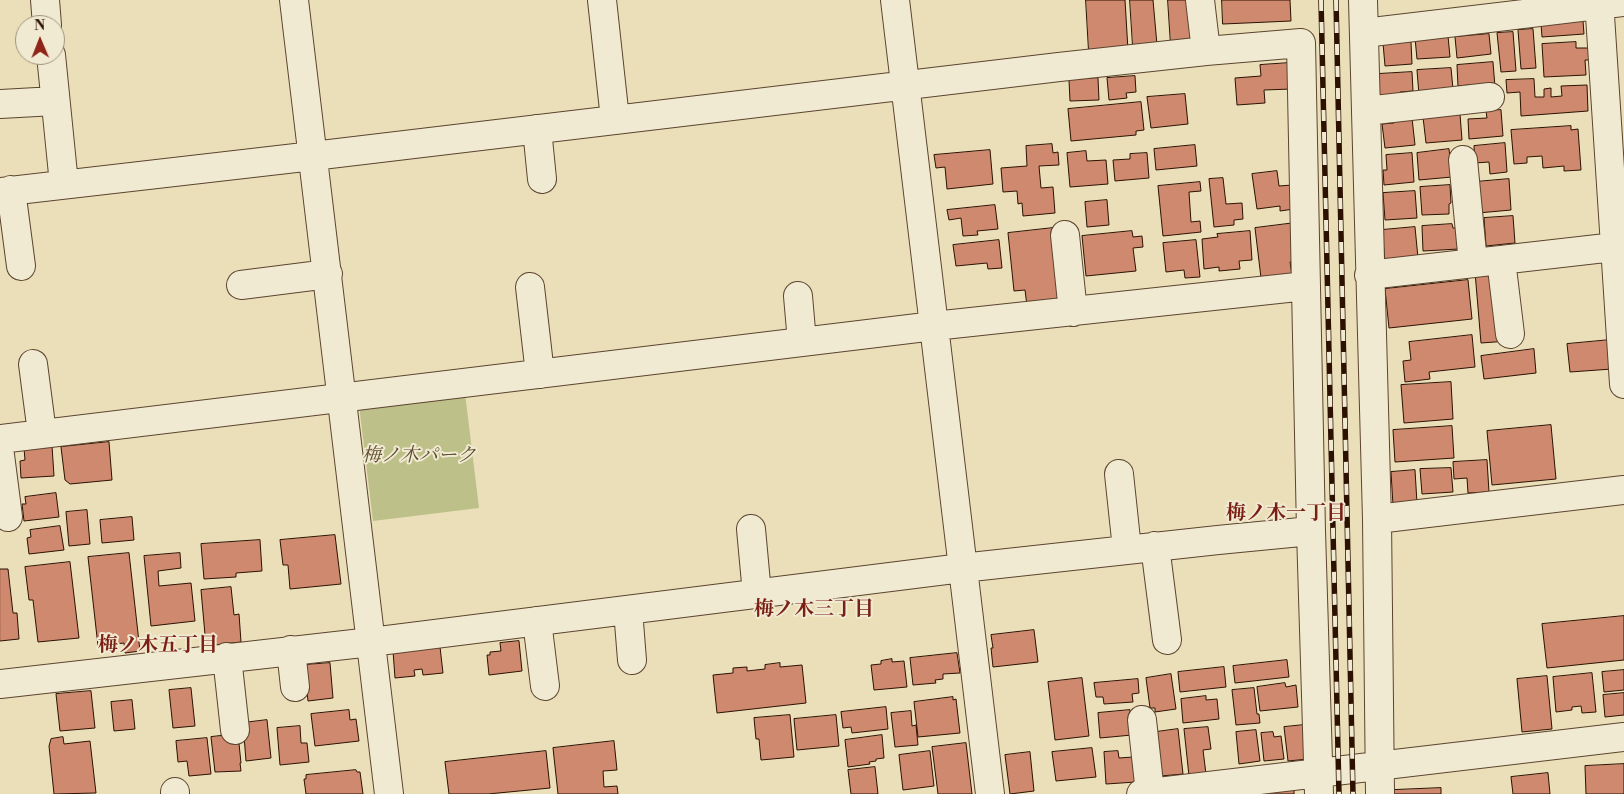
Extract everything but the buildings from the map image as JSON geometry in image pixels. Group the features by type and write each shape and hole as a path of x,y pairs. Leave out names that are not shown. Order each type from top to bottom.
{"street":[{"path":"45,0 47,15"},
{"path":"294,0 389,794"},
{"path":"602,0 615,119"},
{"path":"895,0 990,794"},
{"path":"1200,0 1206,51"},
{"path":"1363,0 1377,519 1380,794"},
{"path":"1364,33 1608,2 1620,246 1624,384"},
{"path":"21,266 6,191 905,85 1206,51 1301,43 1311,531 1319,783"},
{"path":"52,65 64,184"},
{"path":"1366,111 1490,97"},
{"path":"0,104 56,101"},
{"path":"537,129 542,179"},
{"path":"1463,160 1473,263"},
{"path":"1065,235 1073,312"},
{"path":"1370,275 1620,246"},
{"path":"1501,260 1510,334"},
{"path":"240,284 328,274"},
{"path":"0,439 934,326 1306,286"},
{"path":"530,287 540,374"},
{"path":"798,296 802,342"},
{"path":"33,364 42,433"},
{"path":"0,455 8,517"},
{"path":"1119,474 1127,550"},
{"path":"1377,519 1624,490"},
{"path":"751,529 757,594"},
{"path":"0,684 371,642 962,568 1155,546 1311,531"},
{"path":"1155,546 1167,640"},
{"path":"628,610 632,660"},
{"path":"537,621 545,686"},
{"path":"291,650 295,687"},
{"path":"227,657 234,730"},
{"path":"1142,720 1146,794 1319,783 1379,766 1624,738"}],"green space":[{"name":"梅ノ木パーク","path":"465,393 479,508 373,521 359,405"}],"railway":[{"path":"1321,0 1339,794"},
{"path":"1336,0 1353,794"}],"district":[{"name":"梅ノ木一丁目","path":"1286,514"},
{"name":"梅ノ木三丁目","path":"814,610"},
{"name":"梅ノ木五丁目","path":"158,646"}]}
